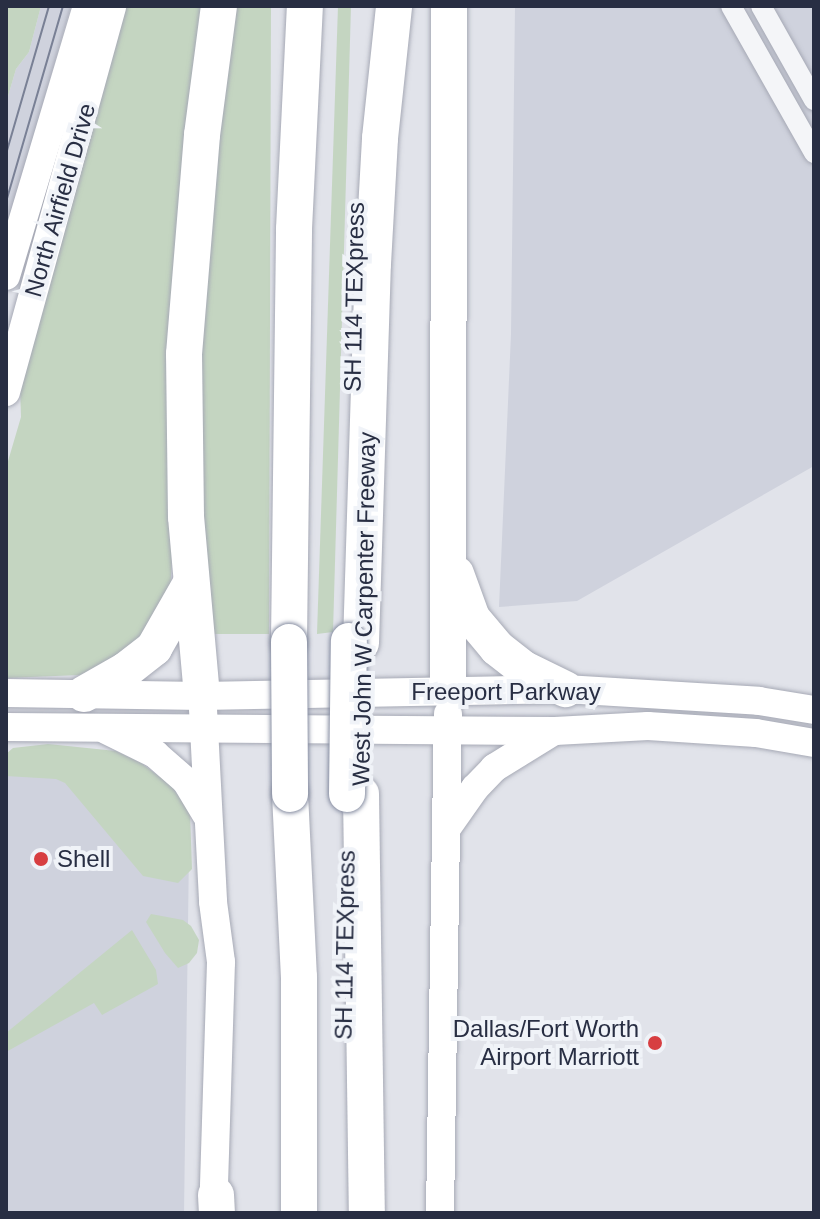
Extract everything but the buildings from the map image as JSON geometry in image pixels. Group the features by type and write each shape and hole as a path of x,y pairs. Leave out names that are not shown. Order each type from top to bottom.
{"highway":[{"path":"204,712 191,583 184,455 184,354 202,135 219,6"},
{"path":"299,1213 299,977 290,794 289,642 294,229 305,6"},
{"name":"SH 114 TEXpress","path":"355,642 355,201 372,6"},
{"name":"West John W Carpenter Freeway","path":"367,1213 354,794 355,642 375,233 394,6"},
{"path":"448,691 449,6"},
{"path":"447,546 472,618 497,648 524,669 565,689"},
{"path":"84,694 126,670 154,648 191,583"},
{"name":"SH 114 TEXpress","path":"343,1213 354,794"}],"main road":[{"name":"North Airfield Drive","path":"6,276 87,6"},
{"name":"North Airfield Drive","path":"6,392 112,6"},
{"name":"Freeport Parkway","path":"6,727 98,727 204,712 448,691 565,689 738,700 814,710"},
{"path":"440,1213 448,691"},
{"name":"Freeport Parkway","path":"6,693 84,694 204,712 449,731 555,731 648,726 736,732 814,743"},
{"path":"736,732 738,700"},
{"path":"204,712 208,818 221,962 215,1207"},
{"path":"98,727 155,754 186,781 208,818"},
{"path":"447,828 475,788 494,768 555,731"}],"street":[{"path":"731,6 814,153"},
{"path":"761,6 814,100"}],"shaded area":[{"path":"41,6 71,6 6,232 6,103 16,69 29,52"},
{"path":"515,6 814,6 814,466 577,601 499,607 511,334"},
{"path":"104,753 189,851 184,1213 6,1213 6,754"}],"green space":[{"path":"6,6 41,6 29,52 16,69 6,103"},
{"path":"122,6 205,6 170,592 162,616 111,664 80,675 6,678 6,468 21,417 20,385"},
{"path":"226,6 271,6 269,634 205,634 195,372"},
{"path":"338,6 351,6 333,632 317,634"},
{"path":"48,744 116,751 141,763 171,785 190,813 192,869 178,883 143,876 65,783 56,779 6,776 6,754 13,748"},
{"path":"151,914 183,920 191,926 199,940 197,953 189,963 178,968 165,953 146,922"},
{"path":"132,930 156,970 158,984 102,1015 94,1003 6,1052 6,1033"}],"tram line":[{"path":"6,154 49,6"},
{"path":"6,202 63,6"}],"place":[{"name":"Shell","path":"41,859"},
{"name":"Dallas/Fort Worth Airport Marriott","path":"655,1043"}]}
